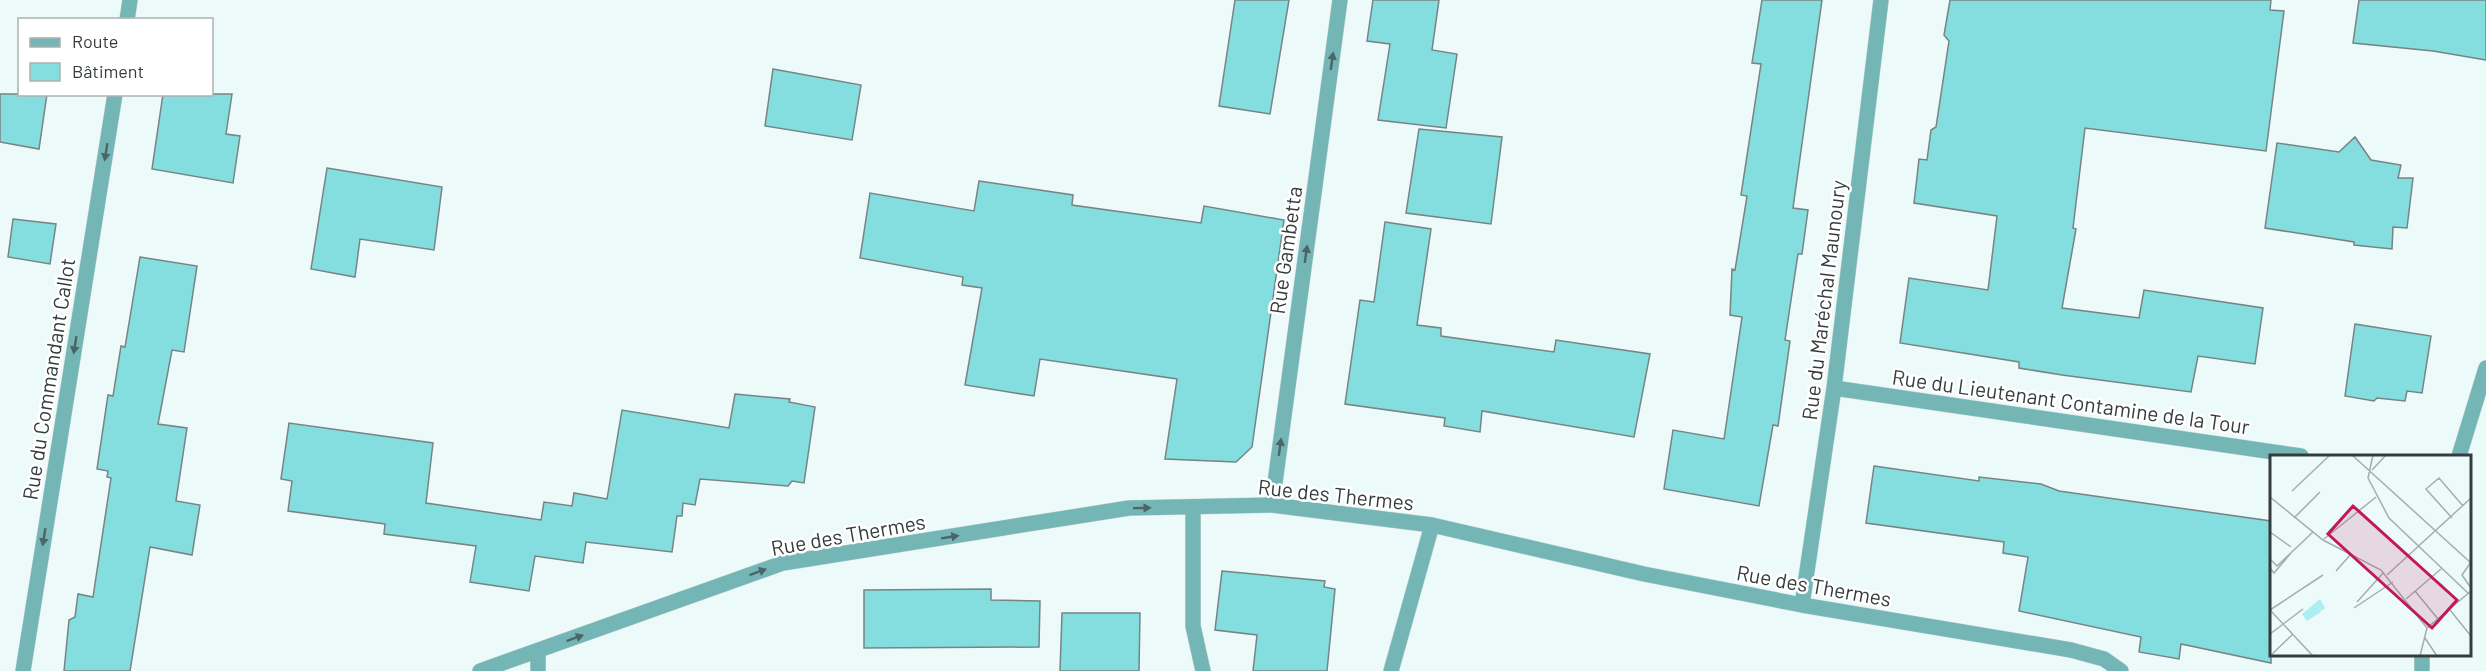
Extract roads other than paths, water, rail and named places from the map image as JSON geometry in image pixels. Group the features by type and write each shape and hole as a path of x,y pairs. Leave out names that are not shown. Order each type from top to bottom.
{"street":[{"path":"127,18 130,0"},
{"name":"Rue Gambetta","path":"1272,505 1340,0"},
{"name":"Rue du Maréchal Maunoury","path":"1802,605 1834,388 1881,0"},
{"name":"Rue du Commandant Callot","path":"23,671 115,96"},
{"path":"2459,455 2486,368"},
{"name":"Rue du Lieutenant Contamine de la Tour","path":"1834,388 2294,455"},
{"name":"Rue des Thermes","path":"480,671 783,564 1129,508 1272,505 1432,525 1644,574 1802,605 2071,650 2104,659 2121,671"},
{"path":"1193,507 1192,626 1203,671"},
{"path":"1391,671 1432,525"},
{"path":"538,651 538,671"}]}
